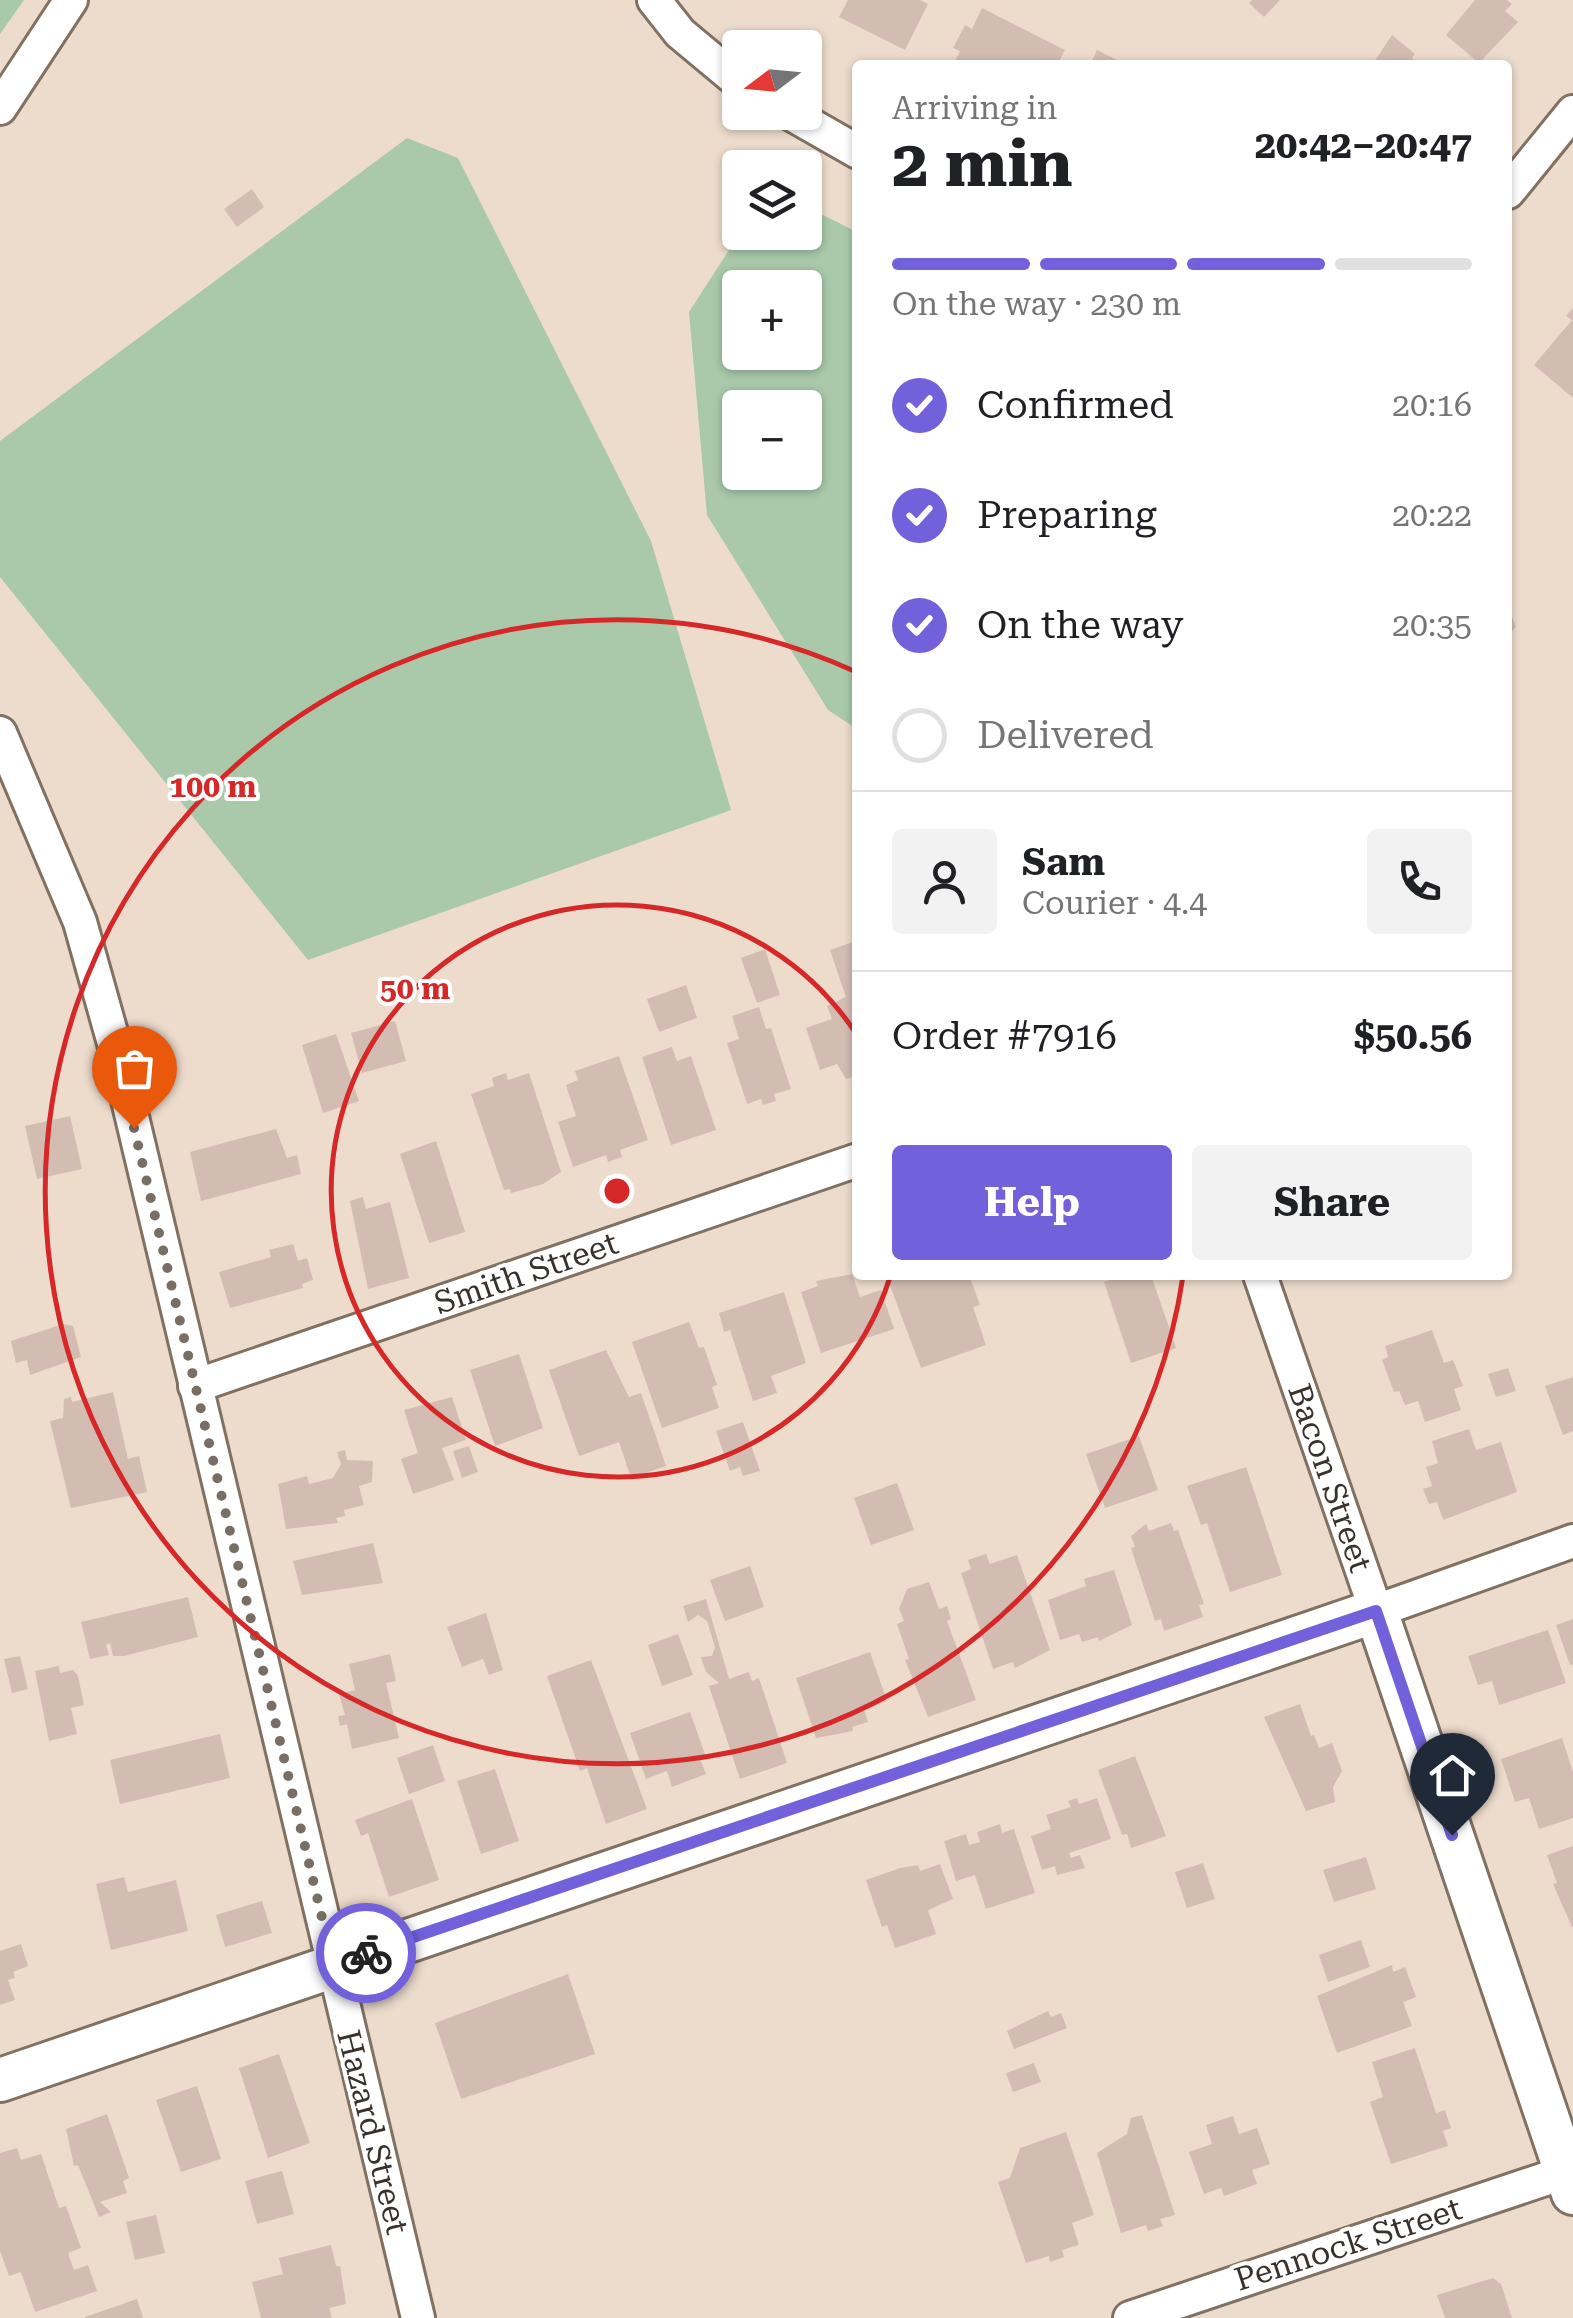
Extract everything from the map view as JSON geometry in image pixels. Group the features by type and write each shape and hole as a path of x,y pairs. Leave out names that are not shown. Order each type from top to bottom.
{"street":[{"path":"0,108 70,0"},
{"path":"654,0 680,33 722,68"},
{"path":"1512,187 1573,112"},
{"path":"820,130 852,149"},
{"name":"Hazard Street","path":"0,733 80,922 117,1054 418,2318"},
{"name":"Smith Street","path":"195,1386 852,1162"},
{"name":"Bacon Street","path":"1262,1280 1569,2182"},
{"path":"0,2080 1573,1541"},
{"name":"Pennock Street","path":"1130,2318 1569,2182"}],"green space":[{"path":"0,0 24,0 0,34"},
{"path":"407,138 458,158 651,541 731,810 308,960 0,577 0,441"},
{"path":"822,214 852,230 852,726 828,710 707,515 689,312 729,250 822,250"}],"building":[{"path":"848,0 920,0 928,4 905,50 839,17"},
{"path":"1280,0 1264,17 1249,3"},
{"path":"1475,0 1507,0 1512,4 1505,11 1518,22 1482,60 1475,60 1446,35"},
{"path":"982,8 1065,50 1060,60 956,60 960,51 953,48 965,25 972,29"},
{"path":"1392,35 1415,54 1414,60 1375,60"},
{"path":"1097,50 1117,60 1092,60"},
{"path":"252,189 264,207 237,227 224,209"},
{"path":"1573,308 1573,398 1534,365 1572,320 1566,316"},
{"path":"852,942 852,1077 846,1079 837,1064 820,1070 806,1028 832,1019 827,1006 846,997 830,950"},
{"path":"765,949 780,995 757,1003 741,958"},
{"path":"686,985 697,1018 659,1032 647,999"},
{"path":"759,1007 766,1029 771,1028 791,1089 774,1094 776,1101 763,1105 761,1099 747,1104 727,1043 739,1039 732,1016"},
{"path":"395,1021 406,1061 362,1073 351,1033"},
{"path":"336,1034 359,1101 323,1113 302,1045"},
{"path":"672,1047 677,1061 691,1056 716,1130 671,1145 642,1057"},
{"path":"619,1056 648,1140 620,1150 622,1157 608,1162 606,1155 573,1167 558,1122 576,1116 566,1085 578,1080 575,1071"},
{"path":"506,1073 508,1080 529,1073 561,1172 543,1184 511,1193 510,1189 504,1190 471,1094 494,1086 492,1078"},
{"path":"70,1116 82,1169 37,1179 25,1126"},
{"path":"276,1129 287,1158 297,1155 301,1174 201,1201 190,1152"},
{"path":"436,1141 465,1232 429,1243 400,1154"},
{"path":"363,1197 366,1209 390,1202 409,1278 368,1289 350,1201"},
{"path":"293,1244 298,1261 307,1258 313,1280 302,1284 303,1288 230,1308 219,1272 271,1257 269,1250"},
{"path":"852,1274 860,1297 881,1290 894,1329 821,1353 801,1292 818,1286 816,1281"},
{"path":"888,1280 971,1280 980,1305 973,1307 986,1345 921,1368"},
{"path":"1153,1280 1176,1348 1131,1363 1104,1282"},
{"path":"784,1292 806,1363 771,1376 777,1393 753,1401 730,1330 724,1332 719,1313"},
{"path":"689,1322 699,1348 704,1347 717,1385 712,1387 719,1408 662,1428 632,1342"},
{"path":"63,1324 73,1326 81,1357 30,1375 27,1360 16,1363 11,1341"},
{"path":"1432,1330 1444,1363 1453,1360 1463,1386 1454,1389 1461,1410 1425,1422 1418,1401 1405,1405 1399,1391 1394,1392 1382,1360 1388,1357 1385,1346"},
{"path":"606,1350 629,1397 641,1393 666,1466 631,1478 619,1442 579,1456 549,1370"},
{"path":"519,1354 543,1428 495,1446 470,1370"},
{"path":"1508,1368 1516,1391 1496,1397 1488,1374"},
{"path":"1573,1377 1573,1431 1563,1435 1545,1386"},
{"path":"113,1392 128,1459 139,1456 147,1492 71,1508 50,1421 63,1418 64,1399 71,1397 72,1402"},
{"path":"452,1397 466,1440 442,1448 454,1480 413,1494 401,1459 418,1453 404,1410"},
{"path":"743,1422 760,1471 743,1476 740,1467 730,1471 716,1431"},
{"path":"1469,1429 1476,1450 1501,1442 1517,1492 1443,1520 1437,1502 1429,1504 1423,1489 1432,1486 1426,1467 1438,1463 1432,1441"},
{"path":"1139,1436 1158,1490 1105,1508 1086,1454"},
{"path":"469,1446 478,1472 462,1478 453,1451"},
{"path":"345,1450 347,1460 373,1461 372,1482 359,1486 364,1505 344,1510 345,1516 336,1518 338,1523 286,1529 278,1484 307,1476 309,1484 333,1478 341,1464 337,1452"},
{"path":"1246,1467 1282,1575 1230,1592 1207,1523 1201,1525 1187,1486"},
{"path":"897,1483 914,1530 871,1545 854,1498"},
{"path":"1171,1523 1174,1531 1178,1530 1204,1604 1199,1605 1203,1617 1164,1631 1161,1619 1155,1621 1131,1548 1135,1547 1131,1536 1146,1524 1149,1531"},
{"path":"373,1543 383,1583 302,1595 293,1561"},
{"path":"986,1554 990,1564 1017,1555 1050,1650 1015,1668 1013,1662 993,1669 961,1573 971,1569 968,1560"},
{"path":"750,1566 764,1607 725,1621 710,1580"},
{"path":"1114,1570 1132,1625 1099,1641 1098,1637 1082,1642 1079,1634 1060,1640 1048,1600 1086,1586 1084,1579"},
{"path":"929,1582 939,1609 947,1606 951,1619 947,1621 976,1700 928,1717 905,1660 909,1659 897,1624 904,1621 899,1609 907,1589"},
{"path":"188,1597 198,1637 124,1656 113,1656 110,1643 106,1645 109,1655 90,1659 81,1622"},
{"path":"706,1599 729,1679 749,1672 752,1681 759,1678 787,1763 740,1779 709,1686 719,1683 706,1672 701,1657 712,1656 715,1647 707,1621 698,1615 688,1622 683,1606"},
{"path":"486,1613 503,1670 489,1675 483,1659 462,1667 447,1627"},
{"path":"1573,1619 1573,1664 1570,1665 1556,1625"},
{"path":"1548,1630 1566,1683 1499,1705 1492,1681 1478,1685 1468,1656"},
{"path":"678,1634 693,1675 662,1686 648,1645"},
{"path":"870,1652 887,1701 864,1709 868,1722 852,1727 853,1731 816,1738 796,1678"},
{"path":"390,1654 396,1681 386,1683 399,1738 352,1749 347,1724 340,1726 338,1716 345,1715 339,1694 355,1690 349,1664"},
{"path":"20,1656 28,1689 12,1693 4,1659"},
{"path":"591,1660 647,1809 606,1824 587,1768 580,1771 547,1676"},
{"path":"59,1666 60,1673 73,1670 78,1676 84,1705 71,1708 77,1734 49,1741 35,1671"},
{"path":"1300,1704 1311,1736 1314,1735 1319,1748 1332,1743 1342,1771 1333,1787 1335,1802 1306,1811 1264,1717"},
{"path":"690,1712 706,1757 700,1759 706,1774 672,1787 667,1771 646,1779 630,1733"},
{"path":"220,1734 230,1778 120,1804 110,1760"},
{"path":"1562,1738 1573,1772 1573,1818 1539,1829 1529,1798 1515,1802 1501,1759"},
{"path":"433,1745 445,1781 409,1794 397,1758"},
{"path":"1135,1756 1166,1836 1131,1848 1127,1834 1122,1835 1098,1770"},
{"path":"495,1769 519,1841 481,1854 457,1781"},
{"path":"1077,1798 1079,1804 1097,1798 1111,1839 1069,1853 1071,1858 1080,1855 1085,1868 1057,1875 1055,1866 1042,1870 1031,1836 1051,1829 1046,1815 1071,1807 1068,1801"},
{"path":"412,1799 439,1880 389,1897 368,1833 361,1836 355,1820"},
{"path":"1000,1824 1002,1833 1014,1829 1035,1893 986,1909 975,1875 956,1881 944,1841 966,1834 969,1845 980,1842 977,1832"},
{"path":"1573,1846 1572,1927 1553,1884 1557,1883 1547,1855"},
{"path":"1366,1857 1376,1889 1334,1902 1323,1870"},
{"path":"1203,1863 1215,1899 1187,1908 1175,1872"},
{"path":"940,1864 953,1899 928,1910 936,1934 895,1948 887,1925 882,1927 866,1880 900,1868 918,1865 920,1871"},
{"path":"124,1877 128,1892 176,1880 188,1931 111,1950 96,1884"},
{"path":"262,1901 272,1933 225,1947 216,1915"},
{"path":"1361,1940 1370,1967 1328,1982 1319,1955"},
{"path":"21,1944 28,1966 13,1972 15,1978 8,1980 15,2000 0,2005 0,1951"},
{"path":"1392,1965 1393,1972 1405,1967 1416,1997 1403,2002 1412,2026 1337,2053 1317,1996"},
{"path":"568,1974 595,2054 461,2099 435,2023"},
{"path":"1048,2011 1051,2017 1061,2013 1067,2028 1014,2049 1007,2031"},
{"path":"1415,2048 1436,2113 1445,2110 1451,2128 1443,2131 1448,2146 1391,2164 1370,2102 1383,2097 1372,2062"},
{"path":"279,2054 310,2143 268,2158 239,2068"},
{"path":"1034,2063 1041,2082 1013,2092 1006,2073"},
{"path":"197,2086 221,2159 181,2172 156,2100"},
{"path":"107,2114 129,2178 123,2181 127,2193 100,2202 111,2212 99,2217 78,2165 74,2166 66,2129"},
{"path":"1142,2115 1175,2215 1160,2219 1163,2226 1148,2231 1146,2225 1121,2233 1097,2153 1127,2134 1131,2118"},
{"path":"1233,2116 1239,2134 1257,2128 1270,2164 1252,2170 1257,2184 1224,2196 1221,2188 1204,2194 1189,2152 1212,2144 1206,2125"},
{"path":"1066,2132 1094,2215 1072,2223 1079,2245 1062,2250 1064,2257 1050,2262 1049,2256 1026,2263 998,2182 1010,2178 1020,2148"},
{"path":"17,2148 21,2160 41,2154 59,2208 66,2206 81,2248 68,2253 74,2270 88,2265 97,2291 35,2312 21,2272 9,2276 0,2251 0,2153"},
{"path":"282,2171 294,2214 257,2224 245,2181"},
{"path":"156,2215 165,2253 135,2260 126,2222"},
{"path":"331,2245 336,2266 340,2266 346,2304 329,2308 332,2318 261,2318 252,2282 283,2274 279,2258"},
{"path":"1493,2278 1501,2284 1512,2318 1445,2318 1437,2295"},
{"path":"137,2299 143,2318 85,2318 85,2317"}],"way so far":[{"path":"134,1128 333,1964 366,1953"}],"route":[{"path":"366,1953 1376,1611 1452,1835"}]}
